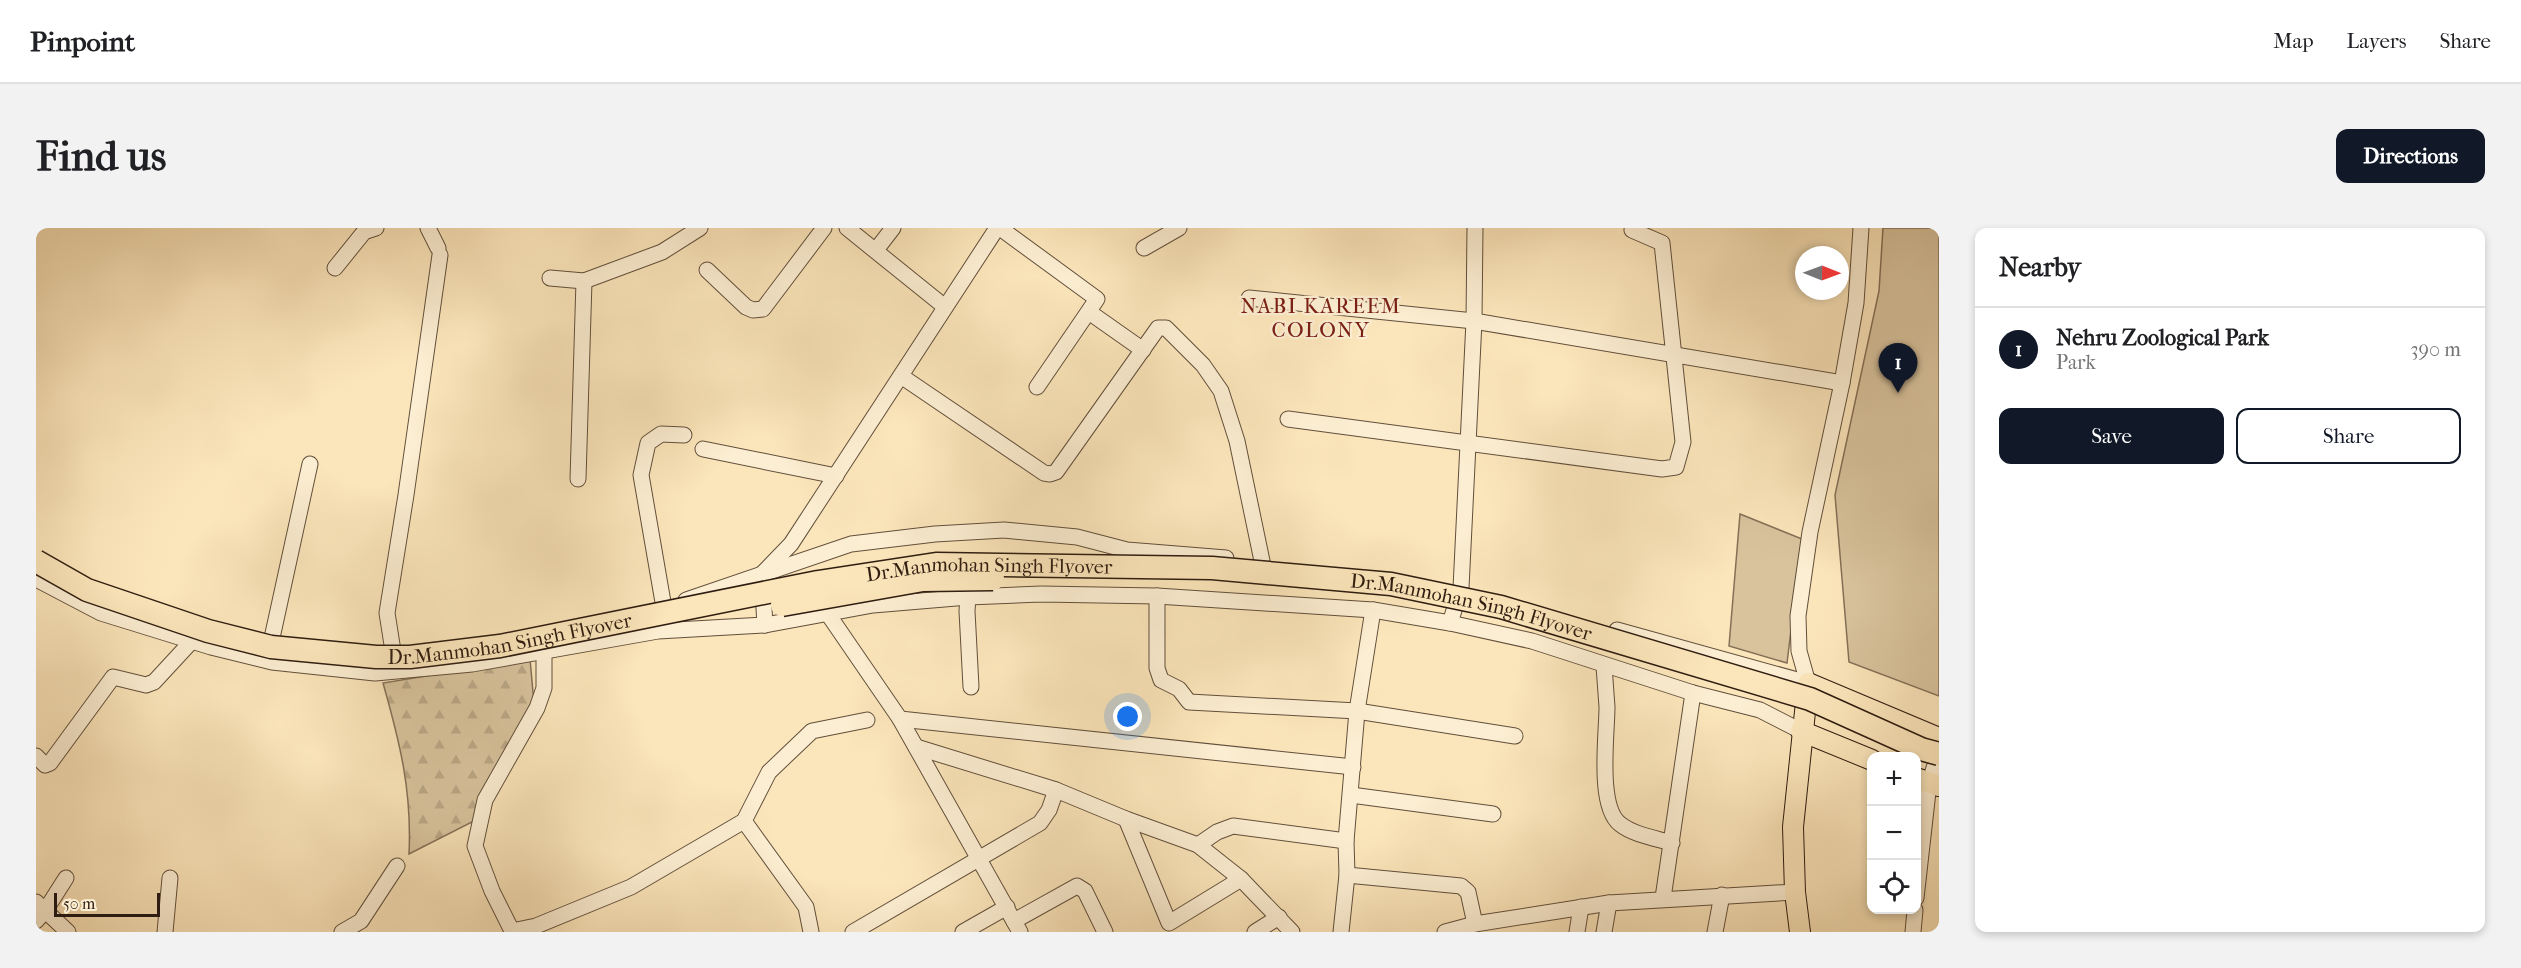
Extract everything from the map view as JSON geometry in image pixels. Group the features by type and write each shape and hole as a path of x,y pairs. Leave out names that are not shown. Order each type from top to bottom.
{"highway":[{"name":"Dr.Manmohan Singh Flyover","path":"36,561 87,590 208,631 271,647 376,657 410,657 500,646 818,582 936,564 1212,568 1391,584 1501,607 1799,695 1921,749 1939,754"},
{"name":"Dr.Manmohan Singh Flyover","path":"36,574 132,619 196,638 297,661 381,668 450,661 923,580 1103,576 1323,590 1425,602 1499,619 1790,703 1931,778"}],"main road":[{"path":"1800,932 1795,892 1792,827 1808,683 1939,738"},
{"path":"1801,731 1867,758"}],"street":[{"path":"335,268 364,232 376,228"},
{"path":"393,651 387,613 406,495 439,252 428,228"},
{"path":"550,278 584,281 662,252 700,228"},
{"path":"707,270 746,307 753,310 763,309 824,228"},
{"path":"847,228 945,307"},
{"path":"876,250 893,228"},
{"path":"765,625 762,573 791,544 999,228 1094,296 1096,304 1037,387"},
{"path":"1144,248 1179,228"},
{"path":"1450,623 1461,588 1474,321 1475,228"},
{"path":"1808,683 1799,651 1798,616 1810,532 1842,383 1856,303 1861,228"},
{"path":"1288,419 1662,469 1676,467 1683,442 1662,243 1630,229"},
{"path":"578,479 584,281"},
{"path":"1249,298 1474,321 1842,383"},
{"path":"1089,312 1143,350"},
{"path":"901,376 1044,473 1050,474 1056,472 1158,328 1166,328 1203,365 1221,391 1237,441 1262,561"},
{"path":"664,608 641,475 648,443 662,434 684,435"},
{"path":"703,449 836,476"},
{"path":"272,638 310,464"},
{"path":"36,552 111,591 218,627 334,648 393,651 442,648 498,640 664,608 851,544 935,534 1004,530 1077,537 1126,550 1262,561 1418,578 1808,683"},
{"path":"36,579 101,613 191,642 272,662 375,673 472,664 658,631 765,625 873,605 968,597 1041,594 1157,597 1373,610 1450,623 1532,641 1693,693 1760,710 1801,731"},
{"path":"968,597 971,687"},
{"path":"1157,597 1156,668 1161,680 1179,689 1189,702 1357,711 1515,736"},
{"path":"1341,932 1347,875 1346,842 1357,711 1373,610"},
{"path":"828,614 900,719 1014,920"},
{"path":"36,756 45,765 50,763 113,677 146,685 154,682 191,642"},
{"path":"544,652 544,688 537,708 485,800 475,846 512,932 536,926 631,887 744,820 770,772 812,731 867,720"},
{"path":"1604,666 1607,708 1604,745 1609,806 1620,824 1633,831 1671,843"},
{"path":"1663,898 1693,693"},
{"path":"900,719 1353,767"},
{"path":"916,747 1056,790 1198,845 1241,879 1292,932"},
{"path":"1921,864 1931,778 1939,754"},
{"path":"853,932 1040,823 1049,810 1056,790"},
{"path":"1351,795 1493,814"},
{"path":"1126,819 1169,923 1241,879"},
{"path":"744,820 806,907 811,932"},
{"path":"1198,845 1217,832 1233,826 1346,842"},
{"path":"342,932 361,921 397,866"},
{"path":"1347,875 1461,886 1468,892 1475,924"},
{"path":"66,878 39,911 68,932"},
{"path":"165,932 170,878"},
{"path":"963,932 1014,920 1077,886 1085,891 1105,932"},
{"path":"1447,932 1475,924 1609,903 1663,898 1795,892"},
{"path":"1715,932 1722,895"},
{"path":"1604,932 1609,903"},
{"path":"1577,932 1581,907"},
{"path":"1913,932 1915,914"},
{"path":"1255,932 1279,917"}],"green space":[{"path":"1883,228 1939,228 1939,696 1849,662 1835,495 1879,291"},
{"path":"1740,514 1802,539 1787,663 1729,646"},
{"path":"530,659 534,703 476,820 409,854 407,788 395,726 383,683"}],"place":[{"name":"Nehru Zoological Park","path":"1898,393"}],"district":[{"name":"NABI KAREEM COLONY","path":"1321,318"}]}
